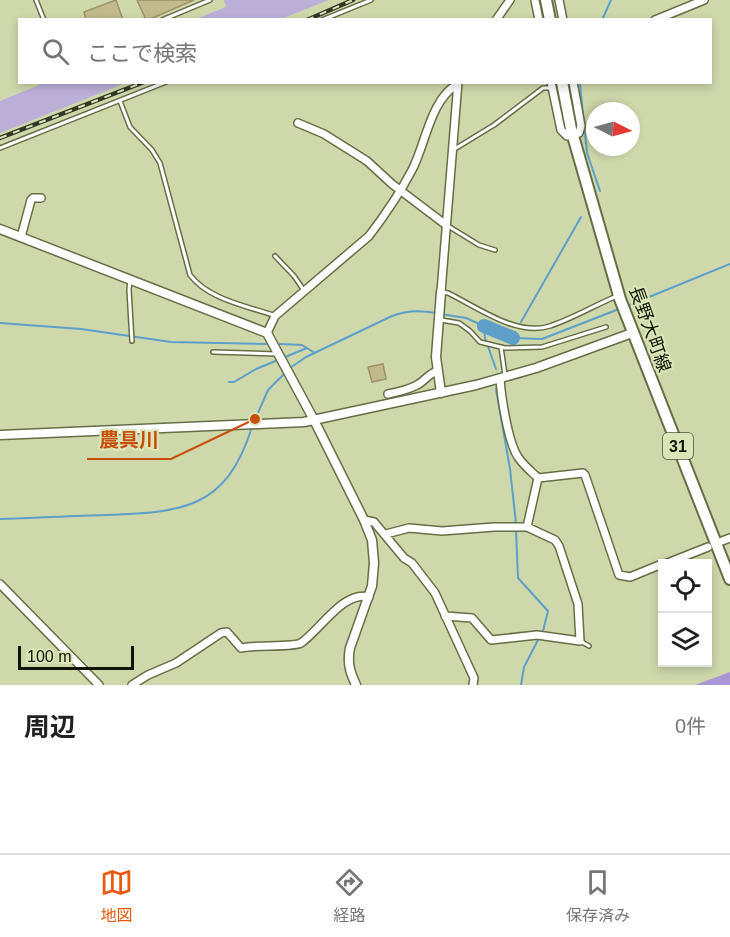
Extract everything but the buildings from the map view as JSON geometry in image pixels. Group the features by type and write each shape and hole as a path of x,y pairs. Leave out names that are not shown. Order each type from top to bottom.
{"main road":[{"path":"546,0 550,18"},
{"name":"長野大町線","path":"562,84 573,135 625,313 730,579"}],"street":[{"path":"497,18 510,0"},
{"path":"535,0 539,18"},
{"path":"559,0 562,18"},
{"path":"659,18 687,3 704,0"},
{"path":"441,393 437,371 439,318 458,84"},
{"path":"267,333 275,316 369,236 414,167 426,132 440,104 448,92 458,84"},
{"path":"551,85 561,130 567,135 573,135 579,133 581,126 573,84"},
{"path":"298,123 344,145 446,225"},
{"path":"21,237 31,200 41,198"},
{"path":"0,229 267,333 364,520 374,549 374,575 369,597 348,659 349,669 356,685"},
{"path":"0,435 261,425 314,420 441,393 536,368 632,333"},
{"path":"388,394 410,389 437,371"},
{"path":"503,377 501,390 512,443 518,457 538,478"},
{"path":"538,478 580,473 585,475 619,575 630,577 658,566"},
{"path":"528,527 538,478"},
{"path":"364,520 374,522 386,534 435,593 474,678 473,685"},
{"path":"386,534 409,528 442,531 528,527 555,540 578,604 580,641 537,634 491,640 472,618 445,616"},
{"path":"722,541 730,538"},
{"path":"677,559 708,547"},
{"path":"0,584 99,685"},
{"path":"132,685 176,663 221,633 227,632 241,648 266,644 296,646 308,638 351,598 369,597"}],"lane":[{"path":"36,0 43,18"},
{"path":"167,18 210,0"},
{"path":"327,18 371,0"},
{"path":"0,148 161,84"},
{"path":"452,150 494,125 543,88 551,85"},
{"path":"120,101 130,127 152,150 160,163 190,275 224,299 275,316"},
{"path":"446,225 479,244 495,249"},
{"path":"275,256 294,276 304,291"},
{"path":"130,279 132,341"},
{"path":"441,294 448,293 505,323 534,329 550,326 620,297"},
{"path":"439,318 459,324 470,331 480,342 501,347 542,347 606,327"},
{"path":"501,347 503,377"},
{"path":"213,352 279,355"},
{"path":"580,641 589,646"}],"shaded area":[{"path":"224,0 329,0 284,18 198,18 226,7"},
{"path":"42,84 123,84 0,133 0,101"},
{"path":"730,672 730,685 695,685"}],"waterway":[{"path":"603,18 611,0"},
{"path":"580,84 587,153 600,191"},
{"path":"521,322 581,217"},
{"path":"627,306 730,264"},
{"path":"515,332 513,338 542,339 619,309"},
{"path":"290,368 306,357 392,316 414,311 436,313"},
{"path":"441,314 466,318 484,326 485,338 496,369"},
{"path":"0,323 81,329 171,342 266,344"},
{"path":"484,326 513,338"},
{"path":"280,344 302,345 315,353"},
{"path":"229,382 234,382 256,369 307,348"},
{"path":"254,422 268,390 286,372"},
{"path":"496,389 510,469 516,523"},
{"path":"0,519 133,514 179,508 198,501 214,491 229,475 252,427"},
{"path":"516,530 518,578 548,611 543,631"},
{"path":"521,685 524,667 539,638"}],"railway":[{"path":"312,18 353,0"},
{"path":"0,138 139,84"}],"place":[{"name":"農具川","path":"255,419"}]}
